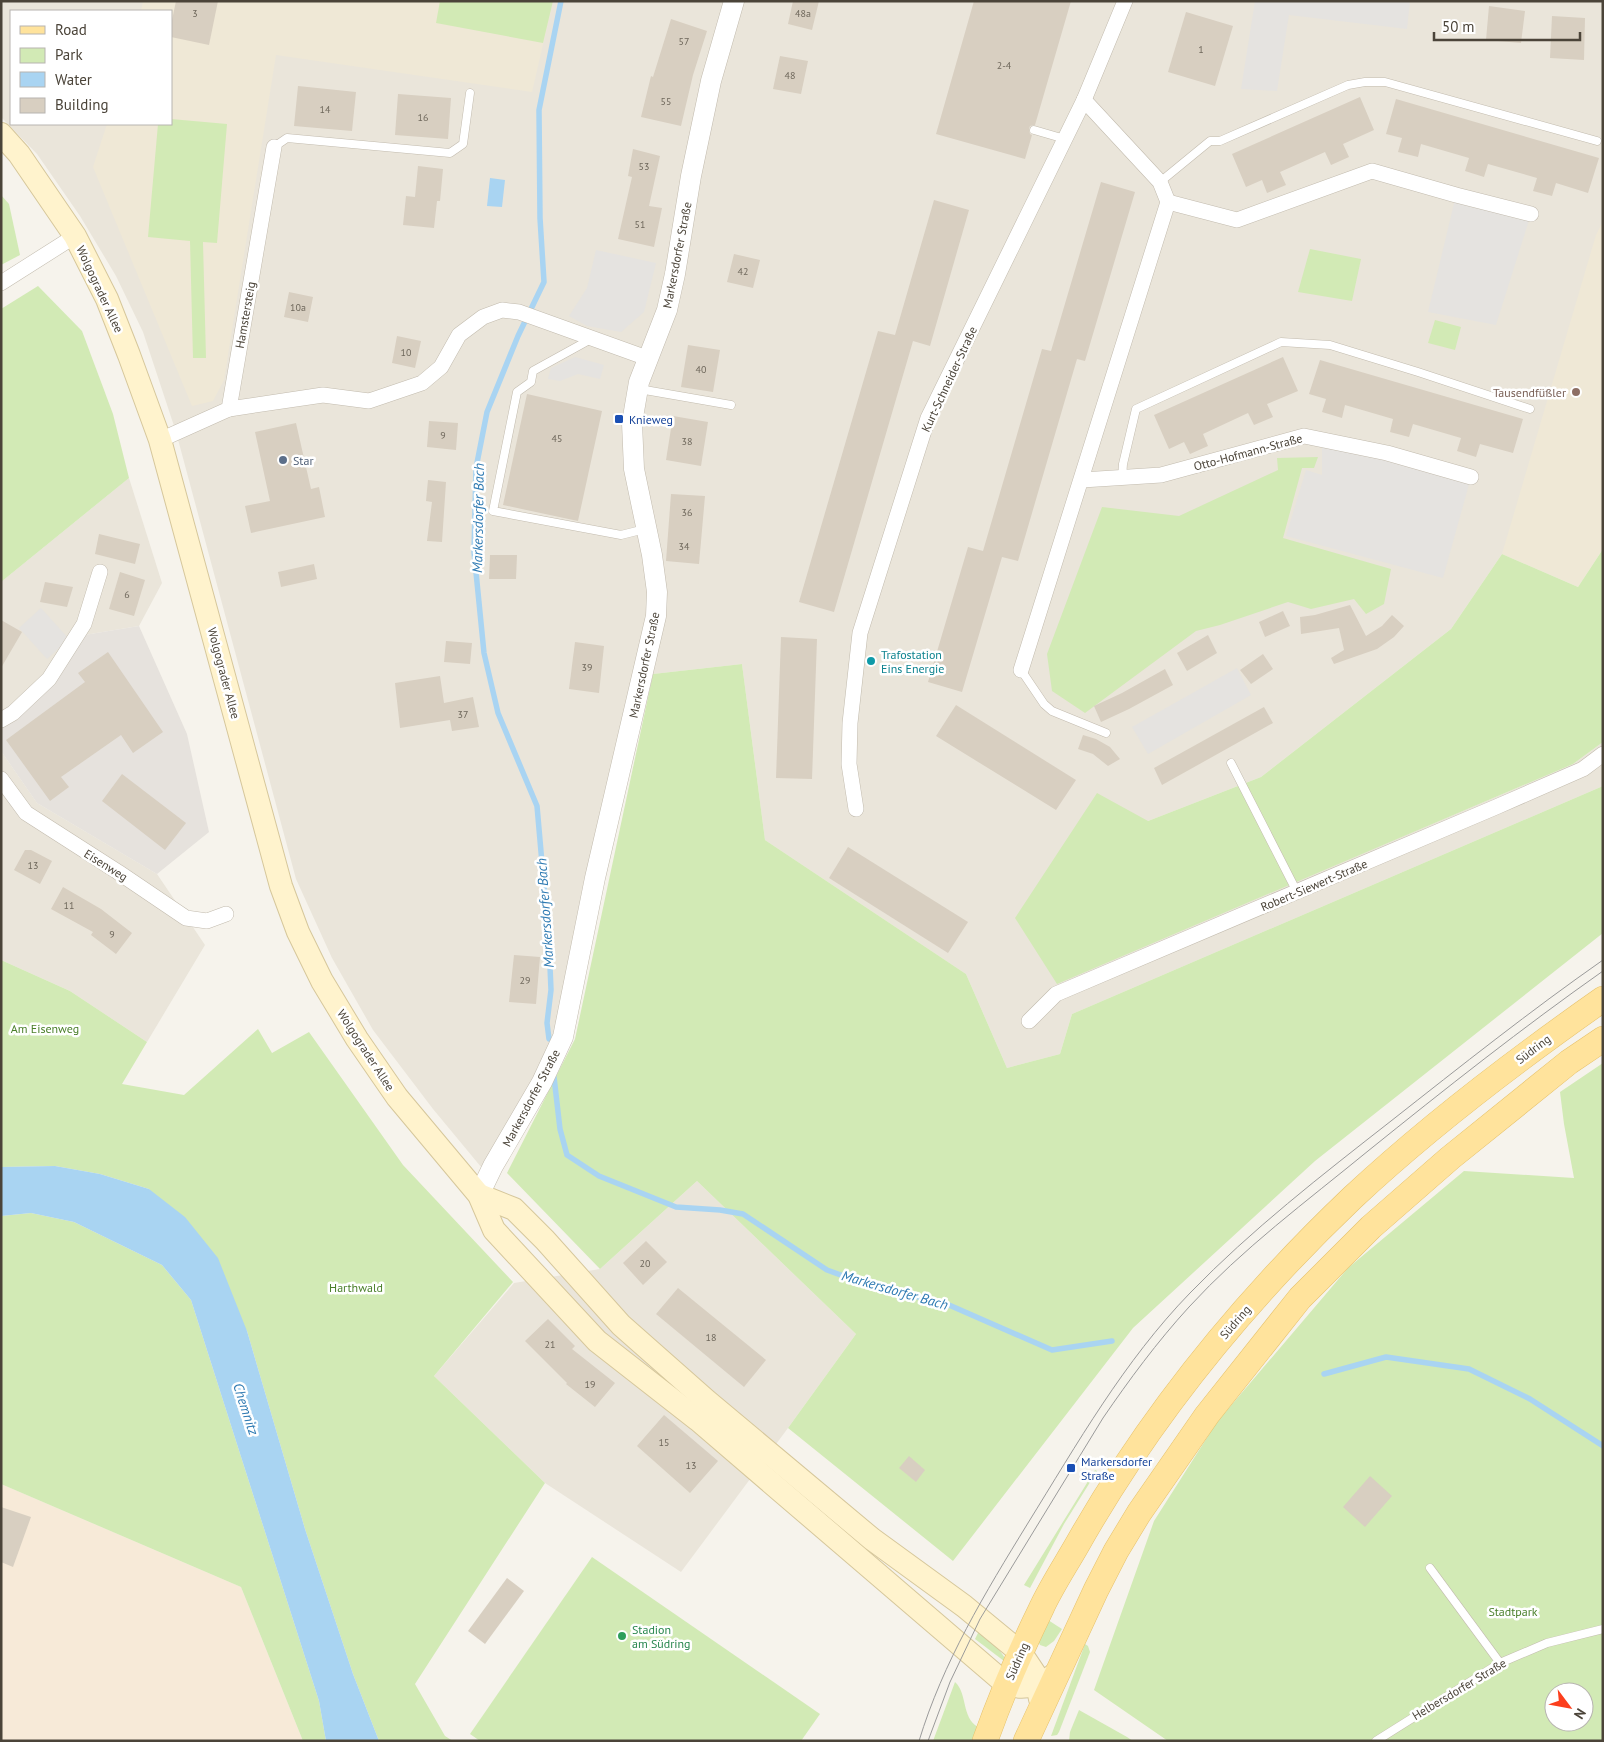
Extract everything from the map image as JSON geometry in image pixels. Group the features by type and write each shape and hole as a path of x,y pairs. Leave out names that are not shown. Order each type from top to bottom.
{"main road":[{"name":"Wolgograder Allee","path":"1,134 19,154 75,236 107,299 160,440 281,886 298,932 322,981 357,1039 397,1097 479,1195"},
{"name":"Südring","path":"985,1741 1007,1685 1044,1602 1105,1496 1137,1446 1172,1399 1243,1313 1353,1198 1429,1131 1494,1078 1603,999"},
{"path":"1026,1741 1045,1688 1104,1574 1139,1513 1207,1415 1300,1298 1371,1227 1450,1158 1569,1062 1603,1039"},
{"path":"479,1195 514,1209 621,1325 707,1401 872,1539 964,1606 1021,1653 1045,1688"},
{"path":"479,1195 494,1230 597,1341 706,1426 785,1492 1007,1685 1045,1688"}],"street":[{"name":"Markersdorfer Straße","path":"479,1195 493,1166 542,1082 563,1037 595,878 656,616 657,592 634,469 632,423 638,389 667,310 710,81 734,1"},
{"name":"Kurt-Schneider-Straße","path":"856,809 849,764 850,723 860,634 928,418 1084,100 1125,1"},
{"path":"1021,670 1168,202 1160,182 1084,100"},
{"name":"Hamstersteig","path":"230,409 274,146"},
{"path":"1168,202 1237,220 1372,171 1531,214"},
{"path":"1,283 75,236"},
{"path":"160,440 230,409 323,395 369,401 422,383 441,367 459,336 483,317 502,310 519,312 648,358"},
{"name":"Otto-Hofmann-Straße","path":"1082,480 1161,475 1304,436 1387,453 1471,477"},
{"path":"1,720 13,713 49,679 84,624 100,572"},
{"name":"Robert-Siewert-Straße","path":"1030,1021 1056,994 1583,769 1603,754"},
{"name":"Eisenweg","path":"1,779 26,813 186,918 207,921 226,914"}],"lane":[{"path":"1160,182 1210,142 1220,141 1348,85 1365,82 1385,82 1427,92 1597,141"},
{"path":"274,146 287,138 450,153 464,144 470,93"},
{"path":"1034,130 1065,138"},
{"path":"593,338 533,372 531,382 517,392 493,511 621,535 646,529"},
{"path":"1122,478 1123,464 1136,409 1281,342 1330,345 1530,409"},
{"path":"638,389 731,406"},
{"path":"1021,670 1044,704 1052,711 1106,733"},
{"path":"1231,763 1297,892"},
{"path":"1430,1568 1500,1663"},
{"name":"Helbersdorfer Straße","path":"1376,1741 1500,1663 1547,1643 1603,1629"}],"shaded area":[{"path":"1,1 730,1 673,274 635,381 656,593 561,1036 491,1179 433,1109 373,1030 332,958 296,879 176,432 143,332 116,276 80,216 37,154 1,117"},
{"path":"143,1 553,1 532,92 276,55 224,380 213,401 192,406 93,167 107,125 172,125 172,10 141,10"},
{"path":"736,1 1603,1 1603,549 1502,554 1451,629 1261,777 1148,821 1057,983 1573,764 1603,742 1603,786 1072,1014 1060,1054 1007,1068 966,974 765,840 742,664 653,674 647,671 660,611 635,421"},
{"path":"1255,1 1410,1 1407,29 1289,15 1277,91 1241,89"},
{"path":"1456,195 1531,214 1496,325 1428,312"},
{"name":"Tausendfüßler","path":"1603,221 1603,549 1578,587 1502,554 1596,235"},
{"path":"596,250 656,263 644,312 621,332 587,326 569,316 587,288"},
{"path":"575,357 604,365 600,379 578,374 560,381 548,379 551,368"},
{"path":"1322,439 1471,477 1443,578 1286,536 1306,470 1322,475"},
{"path":"129,478 162,583 139,626 72,637 33,691 1,715 1,582"},
{"path":"41,608 69,639 47,659 19,628"},
{"path":"139,626 187,734 209,832 157,874 37,803 1,751 1,715 33,691 72,637"},
{"path":"1237,668 1251,695 1148,754 1132,727"},
{"path":"1,751 37,803 157,874 205,945 147,1042 70,991 1,960"},
{"path":"697,1181 856,1334 681,1572 545,1483 434,1376 514,1283 600,1269"},
{"path":"1,1484 241,1587 303,1741 1,1741"}],"green space":[{"path":"440,1 553,1 543,43 436,23"},
{"path":"172,119 227,124 217,243 203,242 206,358 193,358 190,241 148,237 158,125 172,125"},
{"path":"1,195 9,204 20,255 1,265"},
{"path":"1310,249 1361,259 1352,301 1298,292"},
{"path":"38,286 82,331 113,414 129,478 1,582 1,309"},
{"path":"1435,320 1461,327 1455,350 1428,343"},
{"path":"1318,457 1314,468 1302,468 1283,538 1391,569 1384,604 1366,614 1354,599 1311,609 1288,602 1196,631 1085,713 1052,691 1047,654 1102,507 1179,516 1278,470 1277,458"},
{"path":"1603,549 1603,742 1573,764 1057,984 1015,918 1097,793 1148,821 1261,777 1451,629 1502,554 1578,587"},
{"path":"742,664 765,840 966,974 1007,1068 1060,1054 1072,1014 1603,786 1603,933 1315,1161 1133,1328 953,1561 788,1428 856,1334 697,1181 600,1269 507,1173 575,1039 653,674"},
{"name":"Harthwald","path":"1,960 70,991 147,1042 122,1084 184,1095 258,1029 272,1053 309,1032 403,1165 513,1282 434,1376 545,1483 415,1684 445,1736 453,1741 379,1741 353,1674 305,1529 247,1331 149,1189 100,1174 55,1166 1,1167"},
{"name":"Stadtpark","path":"1603,1063 1603,1741 1168,1741 1094,1690 1154,1521 1217,1422 1348,1268 1464,1171 1574,1178 1560,1092"},
{"path":"31,1213 74,1222 162,1265 191,1300 319,1701 326,1741 303,1741 241,1587 1,1484 1,1216"},
{"path":"1095,1470 1097,1471 1064,1524 1030,1588 1024,1585"},
{"name":"Stadion am Südring","path":"592,1557 820,1714 801,1741 480,1741 470,1734"},
{"path":"1048,1620 1062,1629 1054,1641 1046,1647 1040,1645 1038,1641"},
{"path":"979,1631 995,1644 1005,1658 1004,1661 975,1639"},
{"path":"1085,1644 1090,1652 1059,1732 1057,1735 1051,1736"},
{"path":"955,1682 962,1693 969,1717 978,1727 973,1741 933,1741"},
{"path":"1079,1710 1133,1741 1069,1741 1070,1732"}],"water":[{"path":"490,178 505,180 502,207 487,206"},
{"name":"Chemnitz","path":"55,1166 100,1174 149,1189 185,1217 218,1258 247,1331 305,1529 353,1674 379,1741 326,1741 319,1701 191,1300 162,1265 74,1222 31,1213 1,1216 1,1167"}],"building":[{"path":"176,1 218,1 209,45 172,37 172,20"},
{"path":"793,1 819,1 812,30 788,24"},
{"path":"974,1 1071,1 1035,125 1030,126 1029,129 1032,135 1025,159 936,134"},
{"path":"1489,6 1525,11 1521,43 1486,40"},
{"path":"1186,12 1233,26 1215,86 1168,72"},
{"path":"1552,16 1585,18 1584,60 1550,58"},
{"path":"671,19 707,31 693,75 681,126 641,117 651,76 653,77"},
{"path":"780,56 808,61 801,94 773,89"},
{"path":"298,86 356,92 352,131 294,126"},
{"path":"398,94 451,98 448,139 395,135"},
{"path":"1360,97 1374,130 1343,144 1349,157 1331,165 1325,152 1280,172 1286,185 1267,193 1262,180 1246,187 1232,154"},
{"path":"1396,99 1599,158 1588,193 1556,183 1552,196 1533,191 1537,178 1488,164 1484,177 1465,171 1469,158 1421,144 1418,157 1398,152 1402,138 1386,134"},
{"path":"633,149 660,156 649,206 662,208 654,247 618,239 632,177 628,176"},
{"path":"418,166 443,169 440,201 437,201 434,228 403,225 406,196 415,197"},
{"path":"1101,182 1135,192 1085,361 1077,359 1018,561 1002,557 962,692 928,682 968,547 983,551 1042,349 1051,351"},
{"path":"934,200 969,210 930,346 913,341 834,612 799,602 878,331 895,335"},
{"path":"734,254 760,260 753,288 727,282"},
{"path":"289,292 313,297 308,322 284,317"},
{"path":"397,336 421,341 415,368 392,363"},
{"path":"688,345 720,350 713,392 681,387"},
{"path":"1283,357 1298,391 1267,404 1273,417 1254,425 1248,413 1203,434 1208,446 1190,454 1184,442 1169,449 1154,415"},
{"path":"1320,360 1523,419 1513,453 1480,444 1476,457 1457,451 1461,438 1413,424 1409,437 1390,432 1393,419 1345,405 1342,418 1322,412 1326,399 1309,394"},
{"path":"527,394 602,411 578,521 503,505"},
{"path":"673,416 708,422 701,466 666,460"},
{"path":"429,421 458,423 456,450 427,447"},
{"name":"Star","path":"296,423 311,489 319,487 325,517 251,533 245,506 270,501 255,432"},
{"path":"428,480 446,482 442,542 427,541 432,502 426,501"},
{"path":"671,494 705,496 699,564 666,561"},
{"path":"99,534 140,544 135,564 95,554"},
{"path":"490,555 517,555 516,579 489,579"},
{"path":"314,564 317,579 281,587 278,572"},
{"path":"120,572 145,580 134,616 109,609"},
{"path":"45,582 73,587 67,607 40,602"},
{"path":"1350,605 1366,636 1382,626 1392,615 1404,626 1394,637 1377,649 1334,664 1331,658 1344,650 1339,628 1301,634 1300,617 1315,615"},
{"path":"1283,611 1290,626 1265,637 1259,622"},
{"path":"1,620 22,632 1,668"},
{"path":"1208,635 1217,653 1187,671 1177,653"},
{"path":"781,637 817,639 812,779 776,778"},
{"path":"446,641 472,643 470,664 444,662"},
{"path":"575,642 604,646 599,693 569,689"},
{"path":"108,652 163,732 133,753 121,735 61,777 69,787 50,801 6,740 85,682 78,673"},
{"path":"1263,654 1273,669 1251,684 1240,670"},
{"path":"1165,669 1173,685 1101,722 1094,706"},
{"path":"440,676 444,703 473,697 479,727 452,731 450,720 400,728 395,683"},
{"path":"956,705 1076,780 1056,810 936,736"},
{"path":"1264,707 1273,723 1162,785 1154,768"},
{"path":"1083,735 1096,739 1110,747 1120,759 1108,766 1093,754 1078,749"},
{"path":"122,774 186,823 165,850 102,801"},
{"path":"848,847 968,922 948,953 829,878"},
{"path":"25,850 31,850 52,861 40,884 14,870"},
{"path":"63,887 101,909 132,933 116,954 91,935 93,932 51,909"},
{"path":"514,955 540,957 536,1004 509,1002"},
{"path":"646,1241 667,1262 643,1285 623,1263"},
{"path":"678,1288 766,1360 744,1387 656,1314"},
{"path":"548,1319 575,1346 572,1349 615,1383 595,1407 566,1384 525,1341"},
{"path":"664,1415 718,1461 690,1493 637,1446"},
{"path":"909,1456 925,1470 916,1482 899,1468"},
{"path":"1370,1476 1392,1496 1365,1527 1343,1507"},
{"path":"1,1507 31,1517 13,1567 1,1562"},
{"path":"507,1578 524,1591 485,1644 468,1631"}],"waterway":[{"name":"Markersdorfer Bach","path":"549,1039 547,1023 551,990 549,943 537,806 498,713 484,653 474,552 476,468 487,412 518,336 544,282 540,218 539,110 561,1"},
{"name":"Markersdorfer Bach","path":"554,1077 560,1129 567,1155 599,1176 676,1207 720,1210 743,1214 827,1270 857,1281 949,1305 1052,1350 1112,1341"},
{"name":"Markersdorfer Bach","path":"1324,1374 1386,1357 1469,1369 1530,1399 1603,1446"}],"tram line":[{"path":"919,1741 940,1683 966,1629 996,1575 1103,1404 1166,1319 1237,1247 1287,1204 1496,1039 1603,960"},
{"path":"928,1741 950,1682 980,1619 1103,1418 1144,1361 1177,1320 1231,1265 1299,1207 1484,1059 1603,971"}],"place":[{"name":"Tausendfüßler","path":"1576,392"},
{"name":"Knieweg","path":"619,419"},
{"name":"Star","path":"283,460"},
{"name":"Trafostation Eins Energie","path":"871,661"},
{"name":"Markersdorfer Straße","path":"1071,1468"},
{"name":"Stadion am Südring","path":"622,1636"}],"park label":[{"name":"Am Eisenweg","path":"45,1028"}]}
